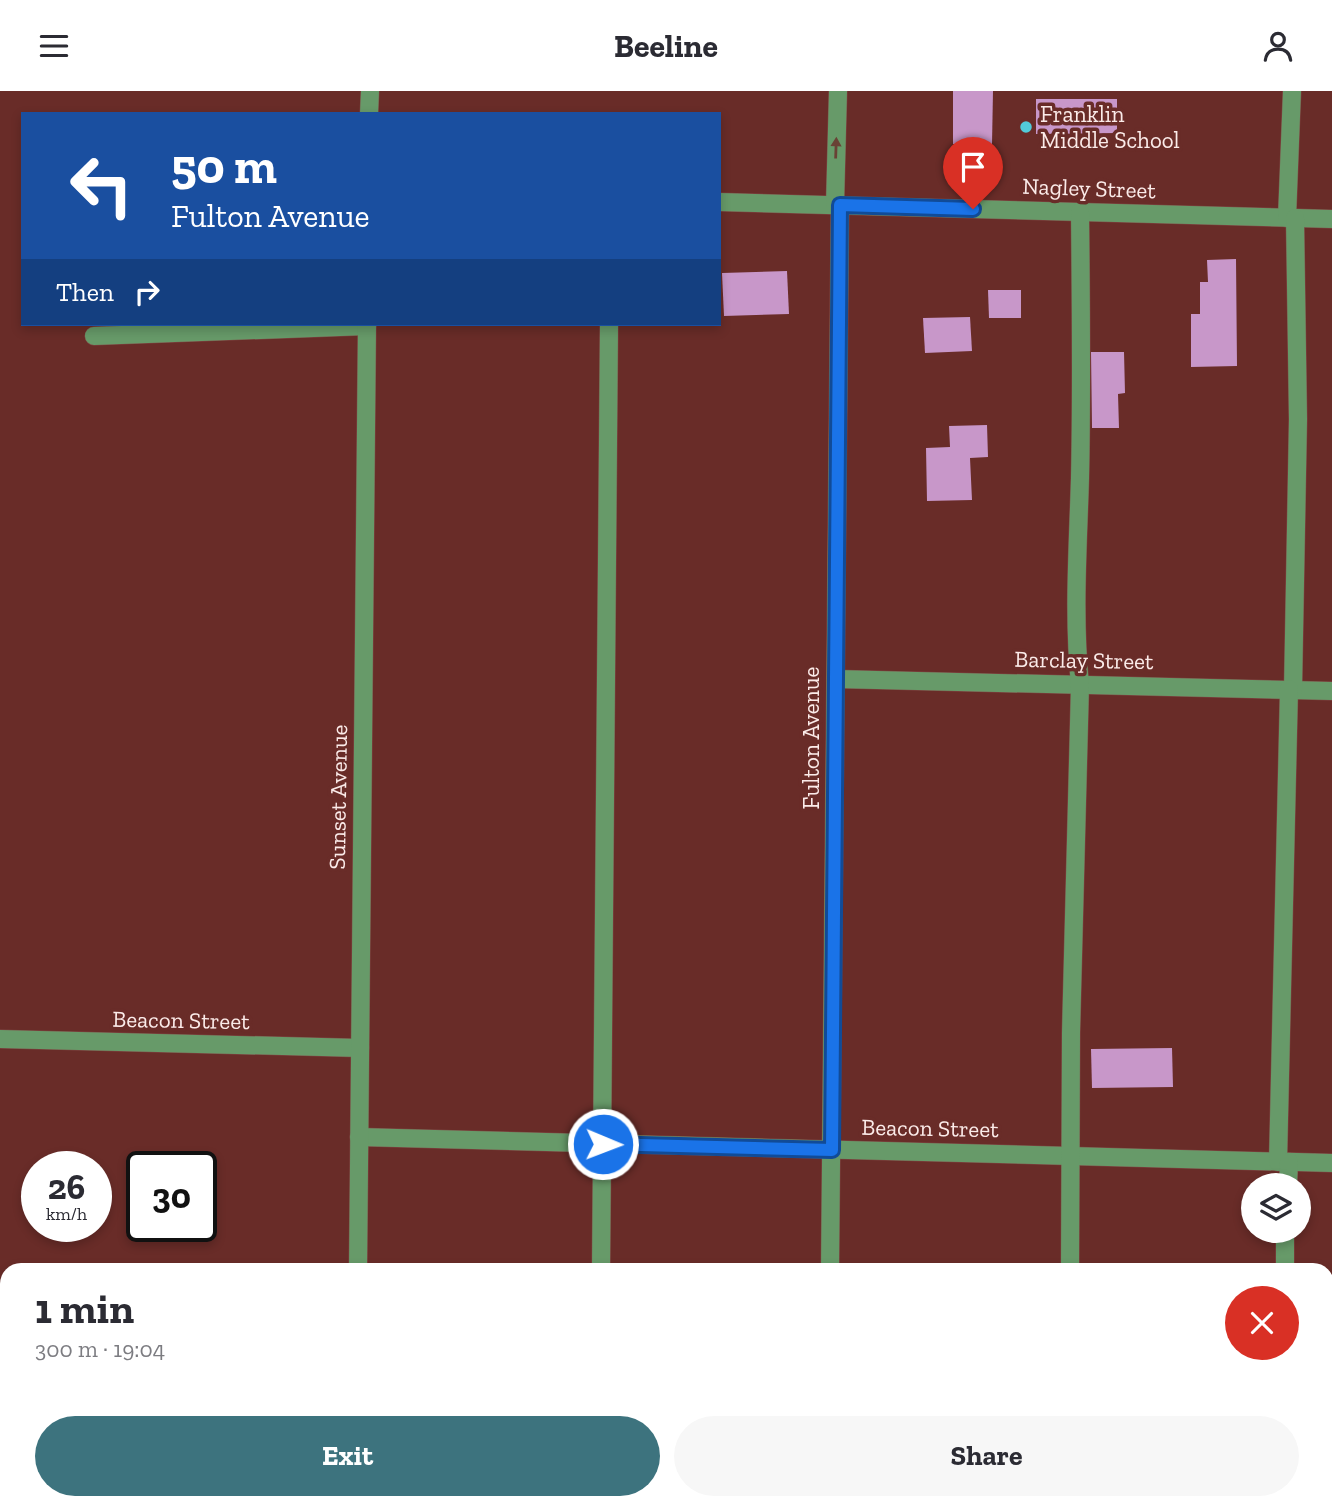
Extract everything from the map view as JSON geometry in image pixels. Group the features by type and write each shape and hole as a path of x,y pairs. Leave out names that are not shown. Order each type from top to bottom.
{"street":[{"path":"369,112 370,91"},
{"name":"Fulton Avenue","path":"830,1263 838,91"},
{"path":"1286,1173 1291,689 1298,419 1291,218 1292,91"},
{"name":"Nagley Street","path":"721,202 1332,219"},
{"path":"1070,1263 1073,901 1080,685 1076,651 1076,609 1082,369 1080,212"},
{"path":"94,335 340,326"},
{"name":"Sunset Avenue","path":"358,1263 367,326"},
{"path":"601,1263 609,326"},
{"name":"Barclay Street","path":"835,679 1332,691"},
{"name":"Beacon Street","path":"0,1039 360,1048"},
{"name":"Beacon Street","path":"359,1137 1332,1163"},
{"path":"1285,1243 1285,1263"}],"building":[{"path":"953,91 993,91 992,144 953,144"},
{"path":"1036,99 1117,99 1117,133 1036,134"},
{"path":"1236,259 1237,366 1191,367 1191,314 1200,314 1200,282 1208,282 1207,260"},
{"path":"787,271 789,314 724,316 722,273"},
{"path":"988,290 1021,290 1021,318 989,318"},
{"path":"970,317 972,351 925,353 923,318"},
{"path":"1091,352 1124,352 1125,393 1118,394 1119,428 1092,428"},
{"path":"987,425 988,457 970,458 972,500 927,501 926,448 950,447 949,426"},
{"path":"1172,1048 1173,1087 1092,1088 1091,1049"}],"place":[{"name":"Franklin Middle School","path":"1026,127"}],"route":[{"path":"603,1144 832,1150 840,205 973,209"}]}
